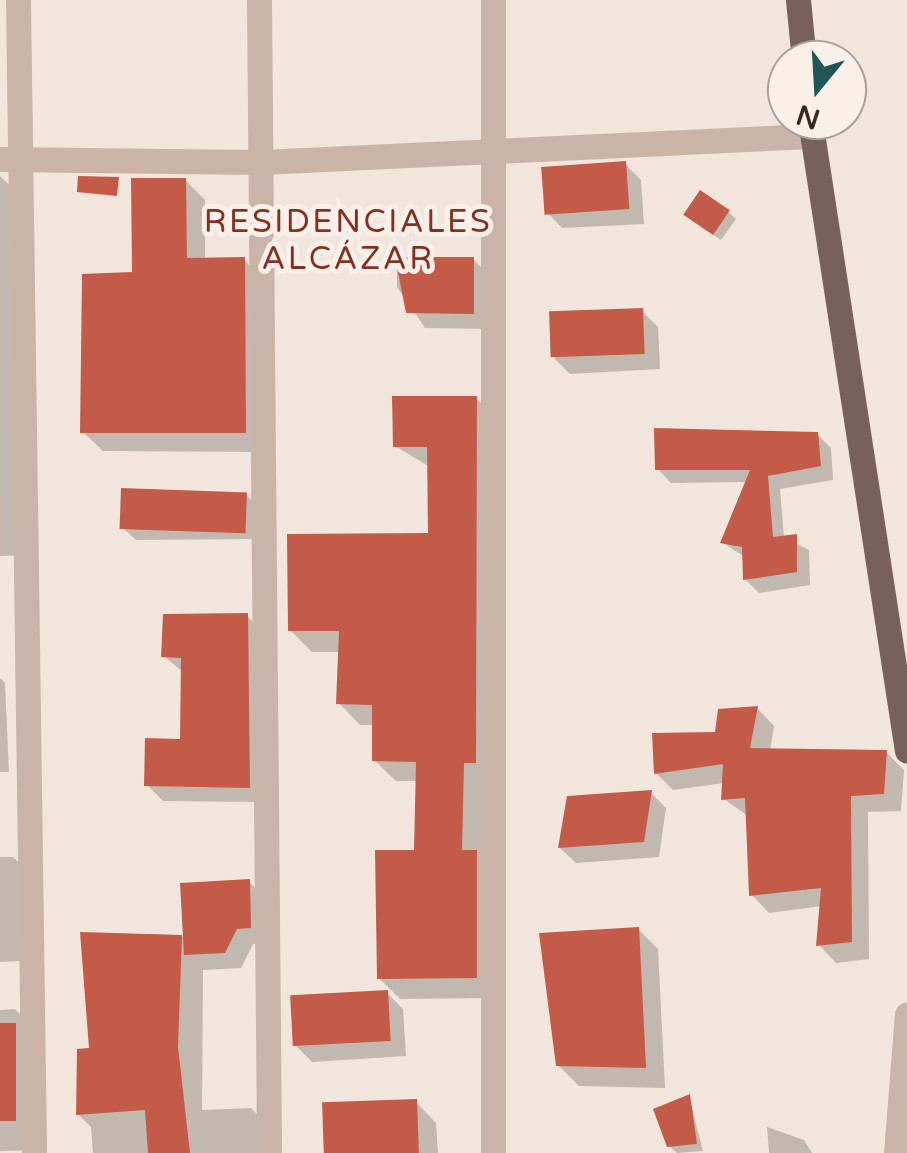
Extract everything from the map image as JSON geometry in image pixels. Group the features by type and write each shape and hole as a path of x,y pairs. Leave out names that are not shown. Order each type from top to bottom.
{"main road":[{"path":"798,0 802,40"},
{"path":"813,140 907,751"}],"street":[{"path":"18,0 10,158 34,1153"},
{"path":"259,0 269,1153"},
{"path":"493,1153 499,152 494,0"},
{"path":"10,158 262,162 499,152 767,131"},
{"path":"896,1153 907,1014"}],"building":[{"path":"626,161 629,209 545,215 541,167"},
{"path":"78,176 119,177 117,196 77,192"},
{"path":"131,178 186,178 187,258 245,257 246,433 80,433 82,274 132,272"},
{"path":"700,190 730,210 713,235 683,215"},
{"path":"395,257 474,257 474,314 406,313"},
{"path":"643,308 645,354 551,357 549,311"},
{"path":"392,396 477,396 476,763 464,763 462,850 477,850 477,978 377,979 375,850 414,850 416,762 372,761 372,705 336,704 339,631 288,631 287,534 428,533 427,447 393,447"},
{"path":"654,428 818,432 821,466 768,476 773,537 797,534 797,572 743,580 742,547 720,543 750,470 655,470"},
{"path":"121,488 247,492 245,533 120,529"},
{"path":"248,613 250,788 144,786 145,738 180,739 181,658 161,657 163,614"},
{"path":"758,706 750,748 887,750 884,794 851,796 852,942 816,946 821,888 749,896 745,798 721,800 723,764 654,774 652,733 715,732 718,709"},
{"path":"652,790 644,842 558,848 567,796"},
{"path":"250,879 251,928 237,929 225,953 184,955 180,883"},
{"path":"639,927 646,1068 556,1066 539,933"},
{"path":"80,932 182,935 178,1047 190,1153 148,1153 145,1110 76,1115 77,1049 89,1048"},
{"path":"388,990 391,1041 293,1046 290,995"},
{"path":"0,1023 16,1023 16,1121 0,1121"},
{"path":"690,1094 697,1144 667,1147 653,1109"},
{"path":"417,1099 419,1153 324,1153 322,1102"}],"district":[{"name":"RESIDENCIALES ALCÁZAR","path":"348,242"}]}
